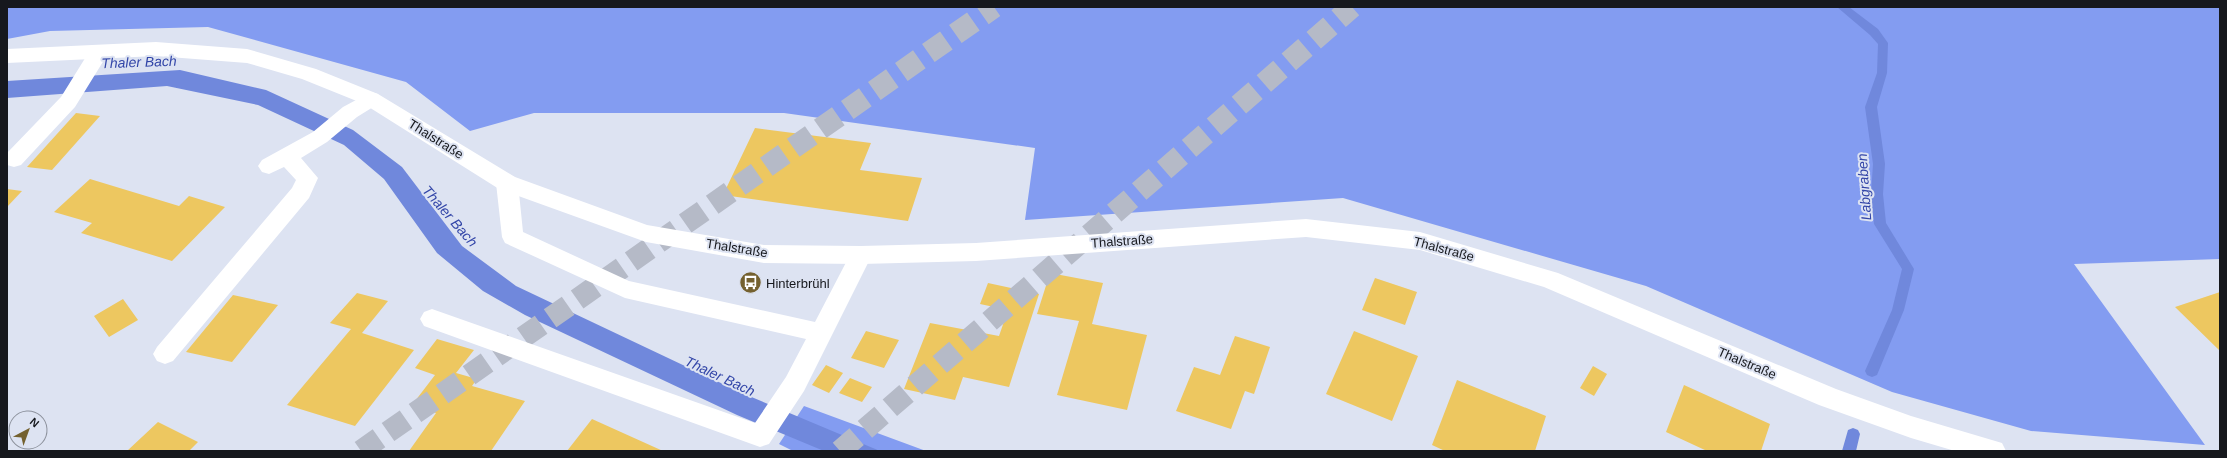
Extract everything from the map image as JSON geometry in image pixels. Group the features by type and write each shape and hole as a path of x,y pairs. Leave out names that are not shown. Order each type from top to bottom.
{"main road":[{"name":"Thalstraße","path":"7,56 95,59 156,49 247,56 309,74 371,99 507,183 646,233 764,254 861,255 976,252 1306,228 1420,241 1550,280 1828,397 1911,427 1993,451"},
{"path":"14,159 68,102 95,59"},
{"path":"165,354 301,192 307,178 278,161 320,137 350,112 371,99"},
{"path":"507,183 513,237 625,289 821,333"},
{"path":"432,319 760,436 795,384 861,255"}],"shaded area":[{"path":"7,7 2220,7 2220,259 2074,264 2205,445 2031,431 1892,392 1646,286 1343,198 1025,220 1035,148 784,113 534,113 470,131 406,82 208,27 50,31 7,39"},
{"path":"180,70 266,90 353,130 402,167 462,246 516,286 742,393 880,451 824,451 737,415 525,315 483,291 437,253 384,179 344,145 258,105 167,86 7,98 7,81"},
{"path":"804,406 926,451 793,451 779,444"}],"building":[{"path":"76,113 100,116 52,170 27,167"},
{"path":"755,128 871,143 860,170 922,178 908,221 723,195"},
{"path":"90,179 179,206 189,196 225,207 172,261 81,233 92,223 54,212"},
{"path":"7,189 22,191 7,207"},
{"path":"1050,273 1103,283 1092,324 1147,335 1127,410 1057,395 1079,321 1037,314"},
{"path":"1375,278 1417,292 1405,325 1362,310"},
{"path":"988,283 1039,294 1009,387 963,377 955,400 904,389 930,323 999,336 1008,310 980,304"},
{"path":"2220,292 2220,351 2175,307"},
{"path":"357,293 388,301 362,333 414,350 355,426 287,405 351,329 330,323"},
{"path":"233,295 278,305 232,362 186,352"},
{"path":"123,299 138,320 109,337 94,316"},
{"path":"866,331 899,340 884,368 851,358"},
{"path":"1354,331 1418,356 1392,421 1326,394"},
{"path":"1235,336 1270,347 1254,394 1245,391 1231,429 1176,411 1194,367 1220,375"},
{"path":"437,339 474,350 456,373 477,379 472,386 525,401 491,451 409,451 436,413 412,405 435,375 415,368"},
{"path":"826,365 843,373 829,393 812,385"},
{"path":"1593,366 1607,374 1594,396 1580,388"},
{"path":"850,378 872,387 862,402 839,393"},
{"path":"1457,380 1546,416 1535,451 1445,451 1432,445"},
{"path":"1684,385 1770,424 1761,451 1707,451 1666,432"},
{"path":"592,419 663,451 567,451"},
{"path":"158,422 198,442 189,451 127,451"}],"waterway":[{"name":"Labgraben","path":"1842,7 1874,32 1883,43 1882,73 1871,107 1879,164 1877,194 1880,224 1908,269 1898,310 1872,371"},
{"name":"Labgraben","path":"1849,451 1853,434"}],"tunnel":[{"path":"361,451 994,7"},
{"path":"840,451 1352,7"}],"place":[{"name":"Hinterbrühl","path":"750,283"}],"water label":[{"name":"Thaler Bach","path":"139,62"},
{"name":"Thaler Bach","path":"450,216"},
{"name":"Thaler Bach","path":"720,376"}]}
